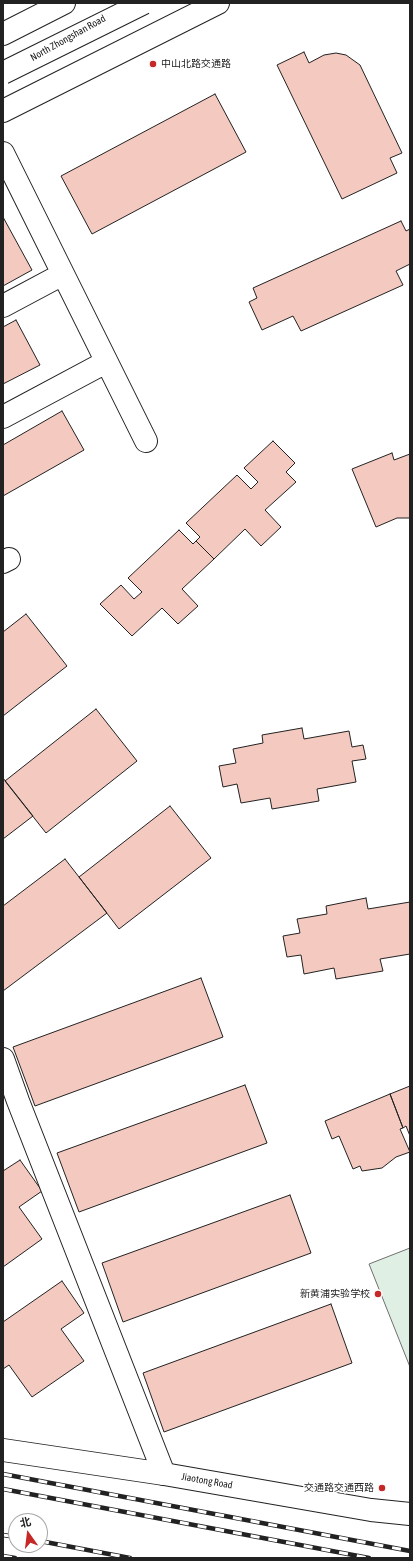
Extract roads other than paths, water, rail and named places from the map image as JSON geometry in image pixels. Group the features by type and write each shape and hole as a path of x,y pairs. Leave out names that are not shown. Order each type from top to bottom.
{"main road":[{"path":"3,34 64,3"},
{"name":"North Zhongshan Road","path":"3,73 132,3"},
{"path":"3,73 144,3"},
{"path":"3,111 218,3"},
{"path":"3,153 146,441"},
{"path":"3,306 63,274"},
{"path":"3,417 106,362"},
{"path":"3,1059 10,1106 164,1474"},
{"name":"Jiaotong Road","path":"3,1450 164,1474 372,1510 410,1514"}],"railway":[{"path":"3,1474 410,1551"},
{"path":"3,1489 369,1558"},
{"path":"3,1535 8,1536"},
{"path":"48,1543 130,1558"},
{"path":"3,1556 15,1558"}],"place":[{"name":"中山北路交通路","path":"153,64"},
{"name":"新黄浦实验学校","path":"378,1294"},
{"name":"交通路交通西路","path":"382,1488"}]}
